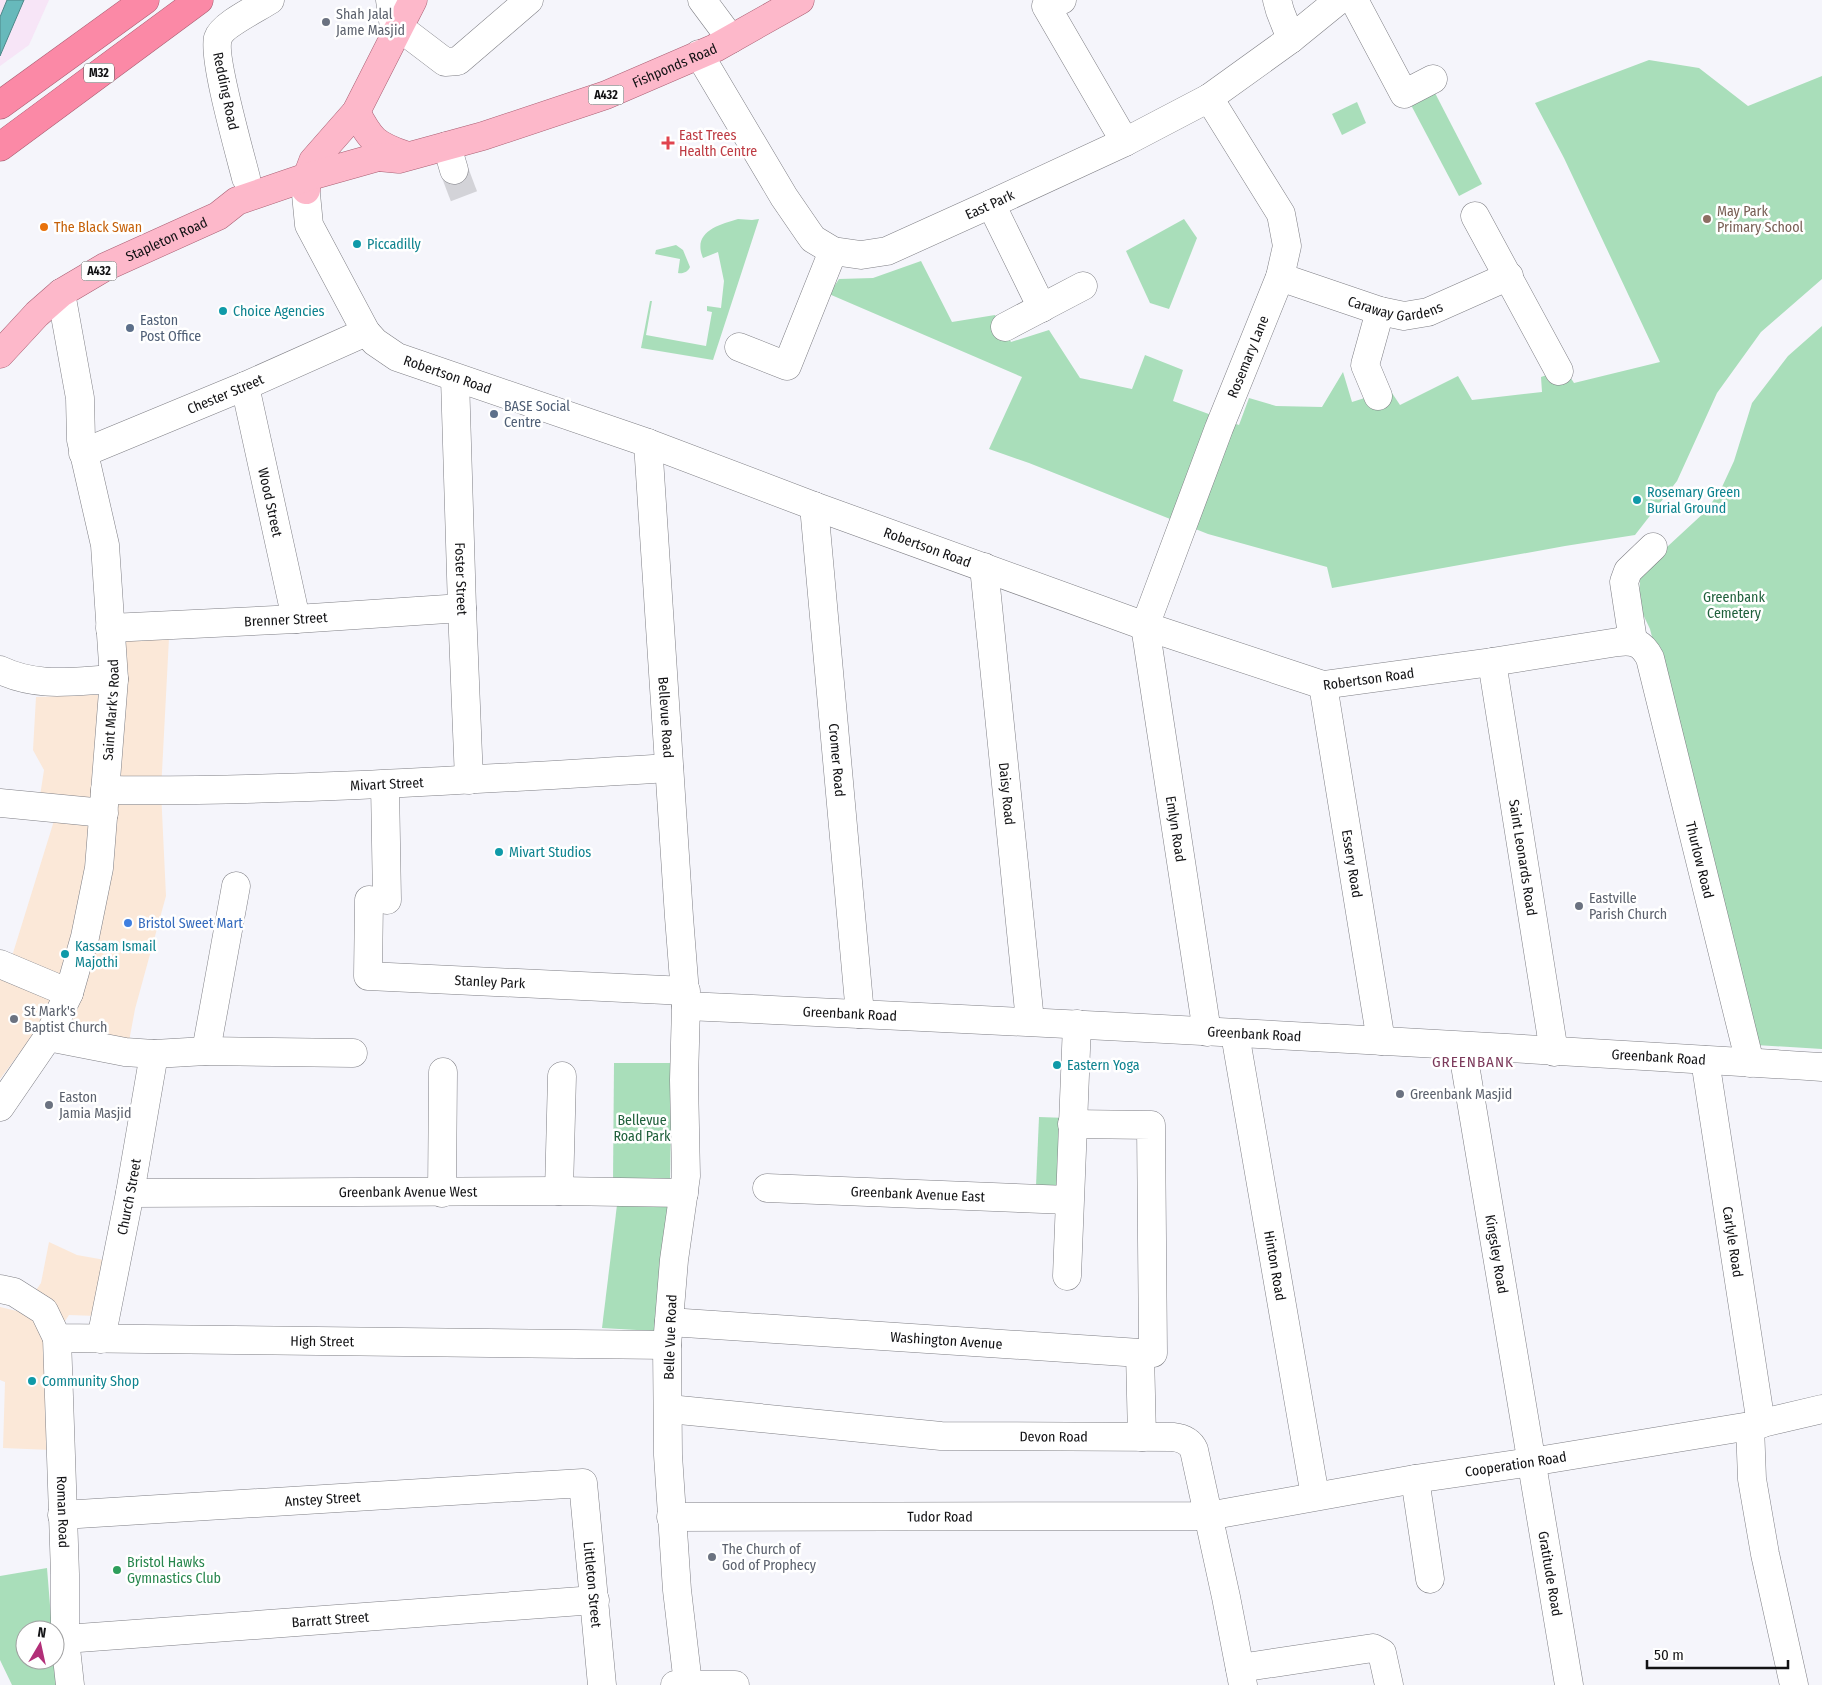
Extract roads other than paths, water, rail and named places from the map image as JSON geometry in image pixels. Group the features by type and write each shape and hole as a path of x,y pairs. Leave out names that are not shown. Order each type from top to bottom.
{"highway":[{"name":"M32","path":"0,105 145,0"},
{"name":"M32","path":"0,147 199,0"}],"main road":[{"path":"315,186 313,161 317,154 356,112 413,0"},
{"name":"Fishponds Road","path":"315,186 381,170 404,158 451,158 715,48 800,0"},
{"path":"356,112 368,134 384,148 404,158"},
{"name":"Stapleton Road","path":"0,354 61,293 105,267 218,216 239,216 315,186"}],"street":[{"name":"Redding Road","path":"246,178 218,59 218,37 225,28 270,0"},
{"path":"390,0 395,35 445,62 458,61 529,0"},
{"path":"702,0 731,39"},
{"path":"1062,0 1046,6 1125,142"},
{"path":"1277,0 1291,39"},
{"name":"East Park","path":"699,54 773,202 813,239 833,251 861,256 887,251 991,204 1125,142 1209,98 1291,39 1338,0"},
{"path":"1354,0 1394,99 1433,79"},
{"name":"Rosemary Lane","path":"1145,626 1219,428 1280,277 1287,246 1281,214 1209,98"},
{"name":"Robertson Road","path":"315,186 308,225 366,332 381,347 397,357 648,443 814,506 1145,626 1323,685 1492,662 1618,642 1642,650"},
{"path":"991,204 1042,308"},
{"path":"1475,216 1559,371"},
{"path":"739,347 787,366 833,251"},
{"name":"Caraway Gardens","path":"1280,277 1380,311 1404,316 1428,312 1509,276"},
{"path":"1005,327 1083,286"},
{"name":"Saint Mark's Road","path":"0,1108 48,1037 69,993 87,928 98,868 114,679 105,545 83,453 80,398 61,293"},
{"path":"1378,396 1365,365 1380,311"},
{"name":"Chester Street","path":"83,453 245,386 366,332"},
{"name":"Foster Street","path":"455,378 462,608 470,780"},
{"name":"Wood Street","path":"245,386 296,619"},
{"name":"Bellevue Road","path":"648,443 686,998"},
{"name":"Cromer Road","path":"814,506 860,1014"},
{"name":"Thurlow Road","path":"1653,546 1628,571 1623,586 1642,650 1750,1063"},
{"name":"Daisy Road","path":"984,567 1030,1021"},
{"name":"Brenner Street","path":"110,628 296,619 462,608"},
{"name":"Emlyn Road","path":"1145,626 1207,1032"},
{"name":"Saint Leonards Road","path":"1492,662 1554,1052"},
{"path":"0,670 22,679 46,682 114,679"},
{"name":"Essery Road","path":"1323,685 1381,1041"},
{"name":"Mivart Street","path":"0,803 104,802 174,791 385,785 669,768"},
{"name":"Stanley Park","path":"385,785 378,900 368,976 686,998"},
{"path":"206,1051 236,886"},
{"path":"0,964 69,993"},
{"name":"Greenbank Road","path":"686,998 860,1014 1030,1021 1822,1067"},
{"name":"Belle Vue Road","path":"682,1684 668,1455 668,1334 674,1260 686,1176 684,1080 686,998"},
{"path":"1067,1276 1077,1024"},
{"name":"Hinton Road","path":"1235,1034 1315,1496"},
{"path":"48,1037 125,1052 154,1054 206,1051 353,1054"},
{"name":"Kingsley Road","path":"1462,1046 1531,1462"},
{"name":"Church Street","path":"101,1339 130,1194 154,1054"},
{"name":"Carlyle Road","path":"1705,1060 1756,1425 1752,1479 1765,1554 1794,1685"},
{"path":"442,1193 443,1072"},
{"path":"559,1191 562,1076"},
{"path":"1072,1124 1150,1125 1153,1353 1140,1353 1142,1437"},
{"name":"Greenbank Avenue East","path":"767,1188 1069,1200"},
{"name":"Greenbank Avenue West","path":"130,1194 559,1191 684,1193"},
{"path":"0,1288 14,1292 44,1311 57,1338"},
{"name":"Washington Avenue","path":"668,1334 1140,1353"},
{"name":"High Street","path":"57,1338 668,1334"},
{"name":"Roman Road","path":"57,1338 65,1620"},
{"name":"Devon Road","path":"668,1409 941,1436 1179,1438 1192,1445 1241,1677"},
{"name":"Cooperation Road","path":"1208,1516 1415,1479 1756,1425 1822,1409"},
{"name":"Gratitude Road","path":"1531,1462 1569,1685"},
{"path":"1415,1479 1430,1579"},
{"name":"Anstey Street","path":"62,1515 583,1483"},
{"name":"Littleton Street","path":"583,1483 602,1685"},
{"name":"Tudor Road","path":"672,1517 1208,1516"},
{"name":"Barratt Street","path":"65,1639 595,1600"},
{"name":"Roman Road","path":"65,1639 70,1685"},
{"path":"1241,1677 1373,1648 1382,1653 1388,1685"},
{"path":"682,1684 735,1685"}],"water":[{"path":"7,0 24,0 0,56 0,17"}],"tunnel":[{"path":"454,170 465,199"}],"place":[{"name":"Shah Jalal Jame Masjid","path":"326,22"},
{"name":"East Trees Health Centre","path":"668,143"},
{"name":"May Park Primary School","path":"1707,219"},
{"name":"The Black Swan","path":"44,227"},
{"name":"Piccadilly","path":"357,244"},
{"name":"Choice Agencies","path":"223,311"},
{"name":"Easton Post Office","path":"130,328"},
{"name":"BASE Social Centre","path":"494,414"},
{"name":"Rosemary Green Burial Ground","path":"1637,500"},
{"name":"Mivart Studios","path":"499,852"},
{"name":"Eastville Parish Church","path":"1579,906"},
{"name":"Bristol Sweet Mart","path":"128,923"},
{"name":"Kassam Ismail Majothi","path":"65,954"},
{"name":"St Mark's Baptist Church","path":"14,1019"},
{"name":"Eastern Yoga","path":"1057,1065"},
{"name":"Greenbank Masjid","path":"1400,1094"},
{"name":"Easton Jamia Masjid","path":"49,1105"},
{"name":"Community Shop","path":"32,1381"},
{"name":"The Church of God of Prophecy","path":"712,1557"},
{"name":"Bristol Hawks Gymnastics Club","path":"117,1570"}],"district":[{"name":"GREENBANK","path":"1473,1062"}],"park label":[{"name":"Greenbank Cemetery","path":"1734,606"},
{"name":"Bellevue Road Park","path":"642,1128"}]}
